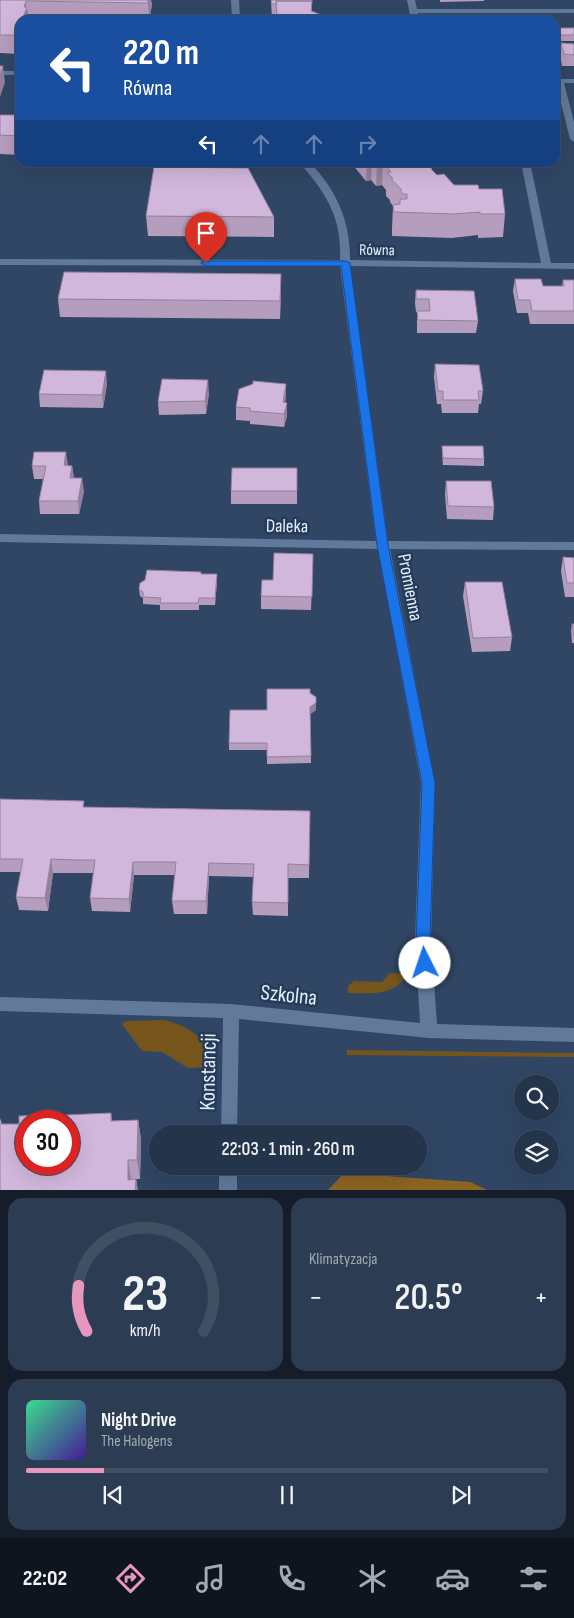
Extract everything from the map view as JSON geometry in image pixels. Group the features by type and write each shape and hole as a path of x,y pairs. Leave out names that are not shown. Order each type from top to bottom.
{"street":[{"path":"235,0 236,15"},
{"path":"411,0 414,15"},
{"path":"413,11 574,11"},
{"path":"0,73 15,73"},
{"path":"560,81 574,81"},
{"path":"560,91 574,140"},
{"name":"Promienna","path":"308,167 325,186 342,223 345,239 345,263 382,545 428,783 423,940 429,1031"},
{"path":"526,167 547,266"},
{"name":"Równa","path":"0,262 574,266"},
{"name":"Daleka","path":"0,538 382,545 574,546"},
{"name":"Szkolna","path":"0,1004 231,1011 429,1031 574,1035"},
{"name":"Konstancji","path":"228,1125 231,1011"},
{"path":"228,1175 228,1190"}],"shaded area":[{"path":"390,973 407,974 396,987 389,990 373,993 348,993 348,986 354,981 382,982"},
{"path":"165,1020 191,1031 202,1041 208,1057 209,1067 188,1068 162,1052 142,1051 122,1024 126,1021"},
{"path":"347,1050 574,1053 574,1057 347,1055"},
{"path":"342,1175 372,1175 470,1182 487,1190 328,1190"}],"building":[{"path":"0,0 148,0 148,3 26,1 24,7 27,7 24,15 15,15 15,35 0,35"},
{"path":"271,0 312,1 276,1 276,4 272,4"},
{"path":"276,1 312,1 311,11 321,15 277,15"},
{"path":"560,28 574,28 574,35 560,35"},
{"path":"561,43 574,44 574,55 564,54"},
{"path":"0,115 15,115 15,136 0,135"},
{"path":"154,167 248,168 274,217 146,216"},
{"path":"387,167 429,167 437,175 444,174 454,185 478,185 479,189 502,189 505,214 480,214 480,212 454,214 394,212 393,205 400,204 400,199 407,199 407,194 402,194 401,189 391,179 393,179 387,172 391,172"},
{"path":"64,272 281,274 280,301 58,299"},
{"path":"515,279 541,279 543,286 564,286 563,280 574,280 574,311 532,311 530,300 518,300"},
{"path":"416,290 474,291 478,321 418,320 417,311 430,311 429,299 416,299"},
{"path":"435,364 479,365 483,391 478,391 479,400 443,400 443,391 438,391"},
{"path":"44,370 106,371 102,395 39,394"},
{"path":"162,379 208,380 205,401 158,402"},
{"path":"253,381 286,384 283,402 287,403 284,414 250,411 250,408 236,407 239,389 253,384"},
{"path":"442,446 483,446 484,459 443,458"},
{"path":"34,452 66,452 64,465 72,466 70,478 82,478 78,501 39,501 46,466 32,466"},
{"path":"232,468 297,468 297,491 231,491"},
{"path":"446,481 491,481 494,507 448,506"},
{"path":"274,553 313,554 312,597 261,596 262,580 273,580"},
{"path":"563,557 574,558 574,583 567,583"},
{"path":"147,570 217,574 215,598 199,598 198,603 160,603 161,598 143,597 143,592 139,589 140,583 145,580"},
{"path":"465,582 502,582 512,637 473,638"},
{"path":"267,689 310,689 310,693 316,697 316,703 310,707 311,756 267,757 267,743 229,743 230,710 267,710"},
{"path":"0,799 84,801 83,807 310,811 309,865 288,864 288,903 252,902 254,864 209,863 206,901 172,901 176,862 133,862 129,899 90,898 95,860 51,859 45,898 16,897 23,859 0,859"},
{"path":"111,1113 111,1121 138,1120 137,1160 128,1160 128,1180 136,1179 135,1190 0,1190 0,1124 15,1124 15,1175 80,1175 80,1114"}],"route":[{"path":"206,263 345,263 382,545 428,783 423,940 425,963"}]}
